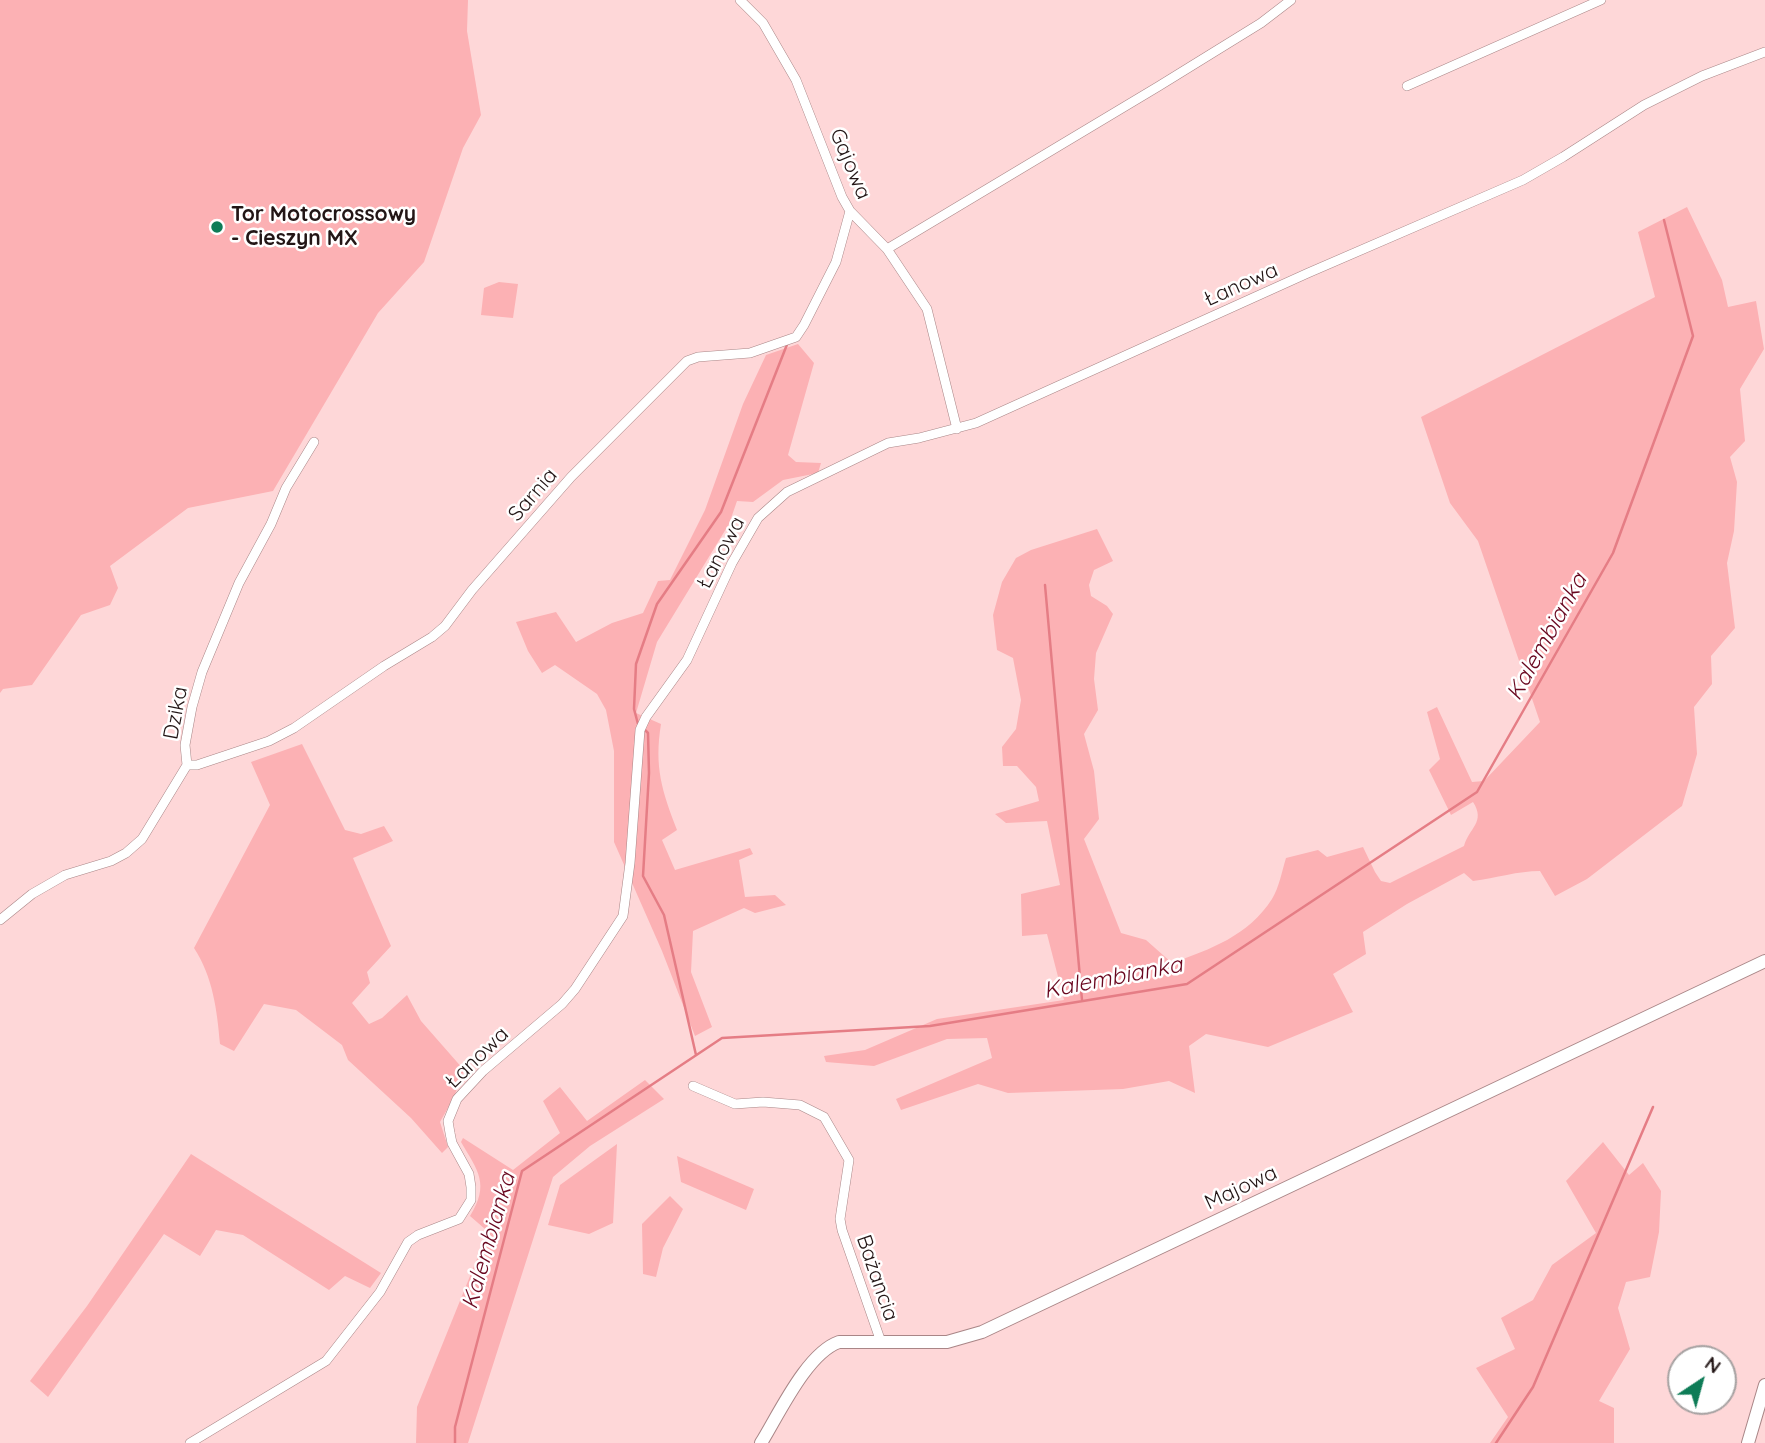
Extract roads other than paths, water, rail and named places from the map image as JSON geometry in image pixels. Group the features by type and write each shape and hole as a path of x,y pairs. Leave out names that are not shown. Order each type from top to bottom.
{"street":[{"name":"Gajowa","path":"728,0 741,1 763,23 796,80 849,211 887,249 927,309 957,429"},
{"path":"887,249 1159,86 1261,23 1291,0"},
{"path":"1407,86 1601,0"},
{"name":"Łanowa","path":"190,1443 326,1361 380,1292 408,1242 418,1235 459,1219 471,1200 469,1174 452,1143 449,1121 451,1111 464,1090 549,1016 575,989 623,916 630,863 640,730 646,717 687,660 732,563 758,519 787,492 888,443 976,423 1522,180 1644,105 1702,76 1765,52"},
{"name":"Sarnia","path":"187,765 197,765 269,741 295,728 384,666 432,638 571,477 687,361 698,357 751,353 796,337 836,262 849,211"},
{"name":"Dzika","path":"0,920 32,894 65,875 111,861 126,853 142,839 187,765 185,745 192,707 202,673 239,583 271,524 286,488 314,442"},
{"name":"Majowa","path":"761,1443 800,1379 828,1346 839,1342 947,1342 982,1332 1765,961"},
{"name":"Bażancia","path":"692,1086 736,1104 762,1102 800,1105 824,1117 849,1160 840,1219 881,1342"},
{"path":"1748,1443 1765,1385"}],"waterway":[{"name":"Kalembianka","path":"455,1443 455,1427 522,1171 722,1038 930,1026 1187,984 1477,792 1613,553 1693,336 1664,220"},
{"path":"638,724 634,709 636,664 657,604 721,512 788,342"},
{"path":"1045,585 1082,1000"},
{"path":"645,730 648,733 649,773 643,876 664,915 696,1055"},
{"path":"1496,1443 1533,1387 1653,1107"}],"place":[{"name":"Tor Motocrossowy - Cieszyn MX","path":"217,227"}]}
